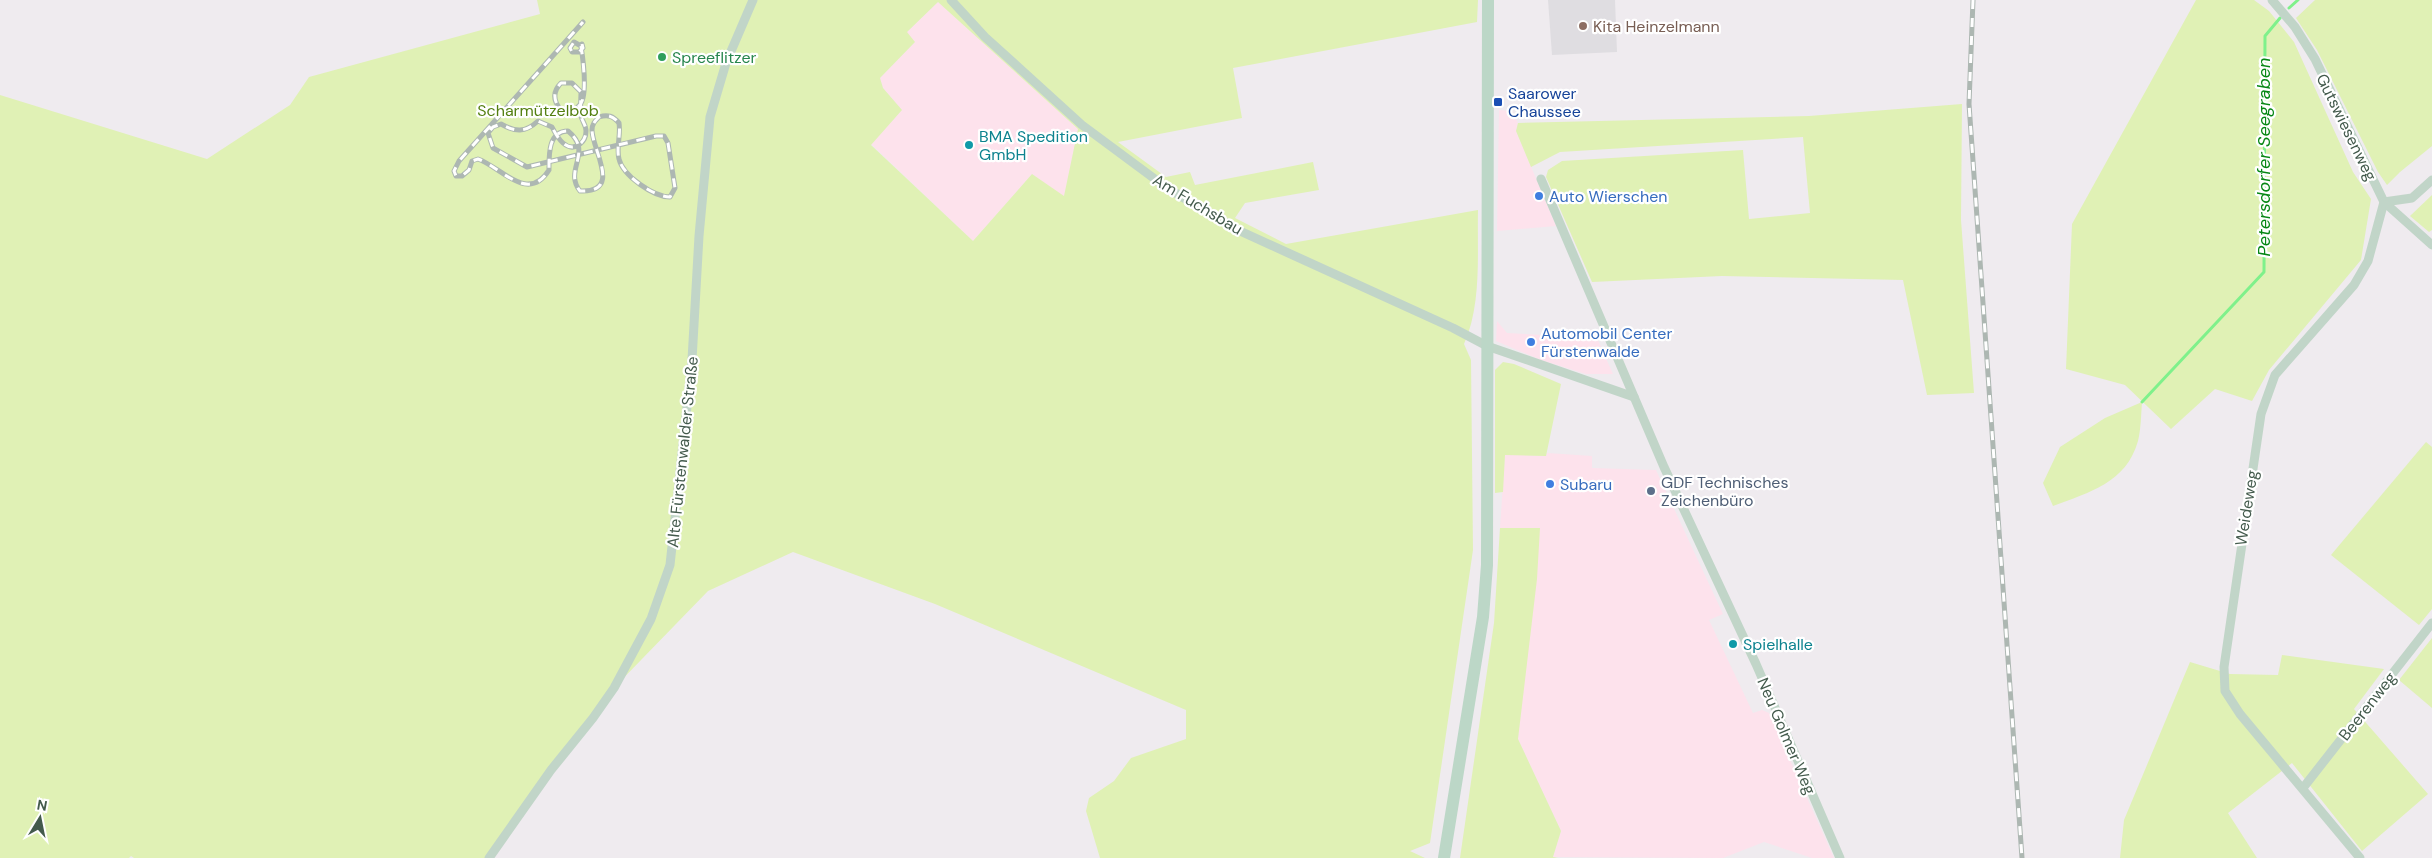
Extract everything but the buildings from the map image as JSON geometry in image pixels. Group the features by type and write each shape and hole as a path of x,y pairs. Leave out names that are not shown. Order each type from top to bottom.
{"main road":[{"path":"1444,858 1483,617 1487,565 1488,0"}],"street":[{"name":"Alte Fürstenwalder Straße","path":"488,858 614,688 651,619 670,565 692,360 699,236 710,117 726,64 753,0"},
{"name":"Am Fuchsbau","path":"951,0 985,37 1082,125 1167,188 1240,231 1453,328 1487,346"},
{"name":"Gutswiesenweg","path":"2272,0 2295,27 2315,59 2384,202 2432,245"},
{"name":"Neu Golmer Weg","path":"1541,179 1634,397 1756,664 1840,858"},
{"path":"2384,202 2412,198 2432,180"},
{"name":"Weideweg","path":"2360,858 2240,714 2226,691 2224,667 2231,605 2261,414 2275,375 2354,285 2368,261 2384,202"},
{"path":"1487,346 1634,397"},
{"name":"Beerenweg","path":"2303,788 2432,623"}],"shaded area":[{"name":"Kita Heinzelmann","path":"1548,0 1615,0 1617,52 1552,55"},
{"path":"938,2 1078,129 1064,197 1032,174 973,241 871,144 902,110 883,88 880,78 915,42 906,33"},
{"path":"1499,110 1512,111 1518,123 1516,131 1556,226 1497,231"},
{"name":"Automobil Center Fürstenwalde","path":"1497,321 1507,333 1597,338 1613,374 1586,374 1541,360 1496,341"},
{"path":"1547,453 1592,456 1592,468 1656,470 1723,614 1709,620 1753,713 1762,710 1769,713 1834,858 1812,858 1764,842 1723,858 1553,857 1561,831 1518,739 1539,528 1500,528 1505,454 1546,456"}],"green space":[{"name":"Scharmützelbob","path":"537,0 1478,0 1477,22 1233,68 1242,118 1118,142 1166,177 1190,172 1195,185 1313,162 1319,190 1245,203 1235,218 1286,244 1478,210 1476,296 1470,329 1464,344 1471,360 1473,550 1430,843 1410,851 1425,858 1100,858 1086,811 1089,798 1114,781 1131,758 1186,739 1186,710 935,604 793,552 708,591 608,694 485,858 134,858 131,856 129,858 0,858 0,95 207,159 290,105 309,77 540,14","holes":["938,2 1078,129 1064,196 1032,174 973,241 871,145 902,110 883,88 880,78 915,42 907,32"]},
{"path":"2196,0 2254,0 2269,11 2294,42 2353,172 2371,199 2361,260 2269,370 2252,401 2215,389 2171,429 2125,385 2066,369 2072,224"},
{"path":"2315,0 2432,0 2432,146 2387,185 2378,172 2317,50 2296,18"},
{"path":"1962,104 1961,220 1974,393 1927,395 1903,280 1722,276 1592,282 1546,177 1548,170 1562,161 1743,150 1749,219 1810,213 1803,137 1560,152 1531,167 1516,131 1518,123 1809,116"},
{"path":"2432,195 2432,230 2429,232 2410,216"},
{"path":"1503,362 1514,364 1561,384 1546,456 1505,455 1503,492 1495,493 1495,370"},
{"path":"2142,402 2138,441 2125,467 2105,484 2053,506 2043,483 2060,447 2105,418"},
{"path":"2426,442 2432,447 2432,609 2419,625 2331,555"},
{"path":"1500,528 1540,528 1537,579 1518,739 1561,831 1553,857 1558,858 1460,858 1494,623"},
{"path":"2432,638 2432,708 2399,680"},
{"path":"2282,655 2384,669 2354,709 2428,794 2362,851 2292,763 2228,813 2257,858 2120,858 2124,820 2190,662 2230,674 2278,675"}],"waterway":[{"name":"Petersdorfer Seegraben","path":"2289,8 2298,0"},
{"name":"Petersdorfer Seegraben","path":"2142,402 2264,272 2265,36 2280,18"}],"railway":[{"path":"1973,0 1969,104 2022,858"},
{"path":"582,44 583,48 579,52 572,52 570,48 574,42 581,46 582,51 584,93 582,100 581,103 580,105 570,112 560,109 555,96 556,89 561,83 572,83 581,92 581,95 581,98 581,101 581,104 581,116 586,131 583,141 580,144 575,147 567,146 563,143 560,139 557,135 554,131 552,127 538,121 529,128 520,130 511,129 501,124 493,127 488,133 493,148 527,167 543,163 559,159 575,155 591,152 608,148 624,144 656,136 664,136 668,143 675,188 670,197 648,189 626,172 618,155 618,146 619,141 619,123 608,116 599,117 592,128 593,138 596,148 600,159 603,178 600,185 593,190 580,191 576,183 575,176 577,161 579,154 578,146 575,139 568,131 561,132 557,135 553,139 549,158 549,164 549,170 541,180 532,184 523,184 514,180 478,159 472,161 469,170 462,176 456,176 454,171 459,161 583,22"}],"place":[{"name":"Kita Heinzelmann","path":"1583,26"},
{"name":"Spreeflitzer","path":"662,57"},
{"name":"Saarower Chaussee","path":"1498,102"},
{"name":"BMA Spedition GmbH","path":"969,145"},
{"name":"Auto Wierschen","path":"1539,196"},
{"name":"Automobil Center Fürstenwalde","path":"1531,342"},
{"name":"Subaru","path":"1550,484"},
{"name":"GDF Technisches Zeichenbüro","path":"1651,491"},
{"name":"Spielhalle","path":"1733,644"}]}
